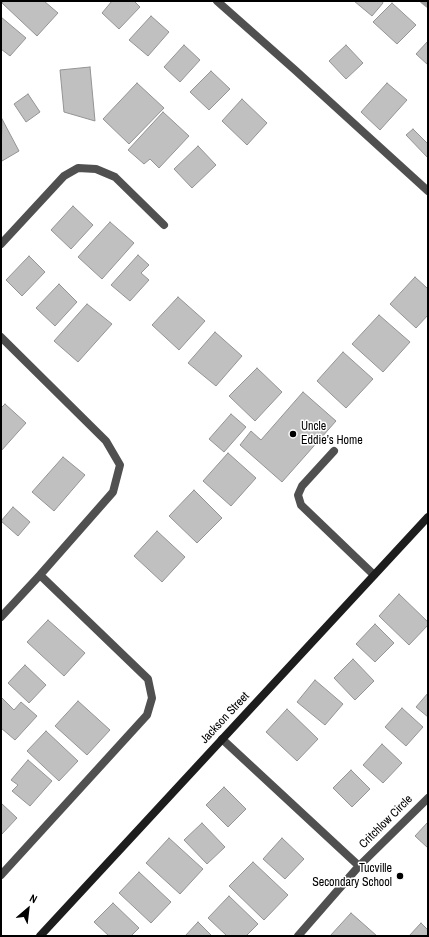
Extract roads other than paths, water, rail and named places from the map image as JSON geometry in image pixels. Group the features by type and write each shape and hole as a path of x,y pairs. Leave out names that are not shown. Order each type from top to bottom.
{"street":[{"path":"217,1 428,191"},
{"path":"1,244 64,176 78,168 96,169 115,177 164,225"},
{"path":"1,337 106,441 120,465 113,492 40,575 1,616"},
{"path":"334,451 302,486 298,495 301,505 374,575"},
{"name":"Jackson Street","path":"40,936 428,517"},
{"path":"1,875 147,715 152,698 148,679 40,575"},
{"path":"222,739 359,866"},
{"name":"Critchlow Circle","path":"298,936 359,866 428,798"}],"waterway":[{"path":"423,1 428,5"}],"place":[{"name":"Uncle Eddie’s Home","path":"293,434"},
{"name":"Tucville Secondary School","path":"400,876"}]}
